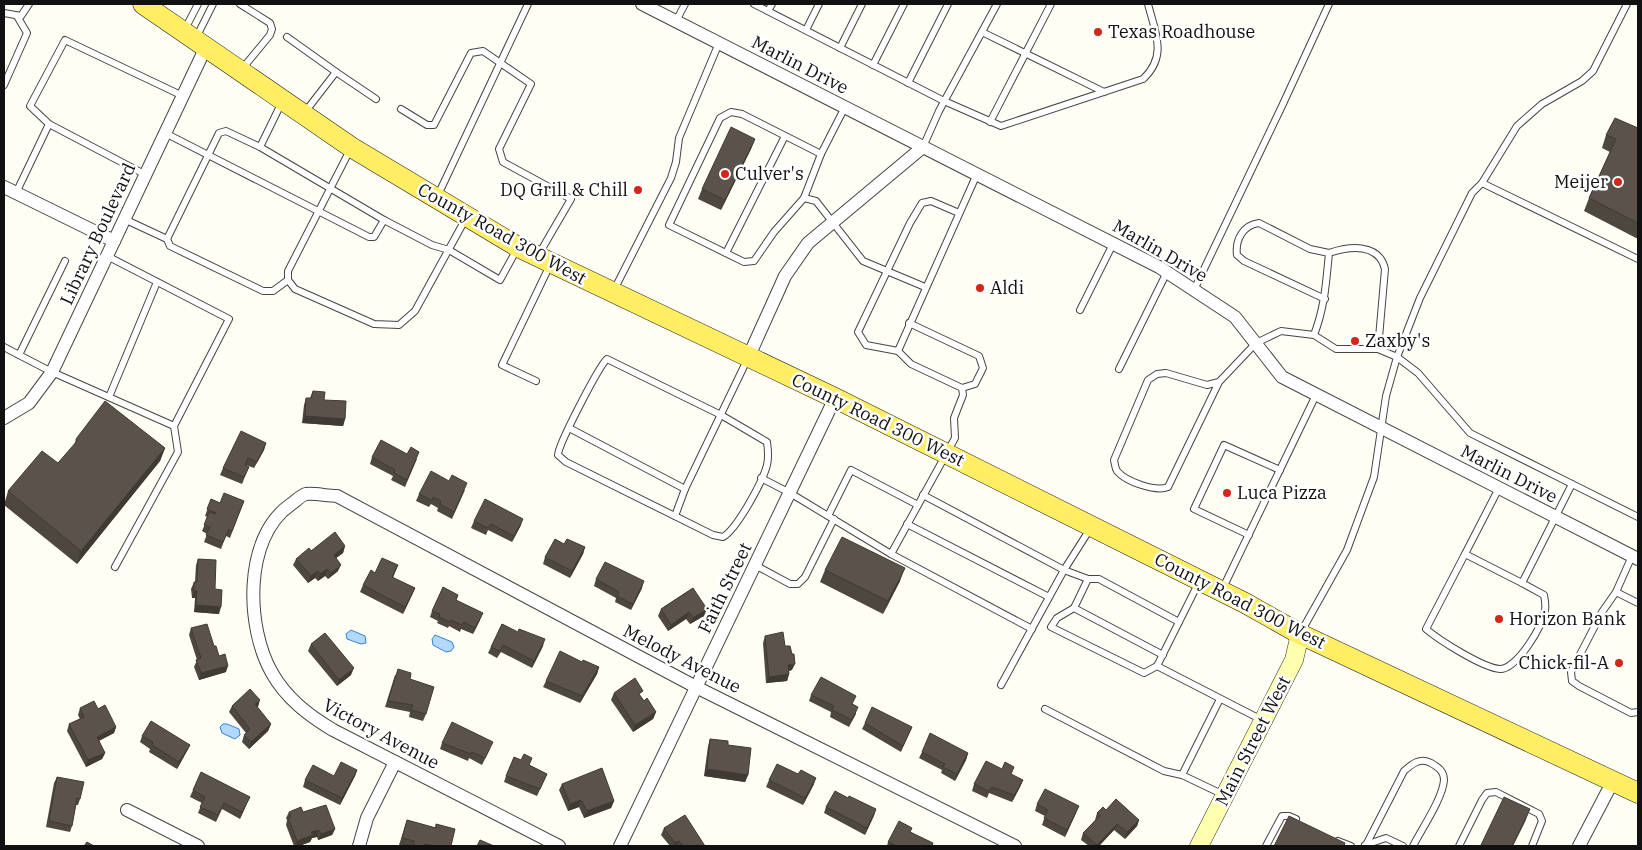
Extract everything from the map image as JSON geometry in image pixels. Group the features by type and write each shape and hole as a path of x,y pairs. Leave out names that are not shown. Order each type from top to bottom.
{"main road":[{"name":"County Road 300 West","path":"143,4 239,72 351,147 518,247 748,358 836,398 1222,591 1300,634 1638,793"},
{"name":"Main Street West","path":"1199,846 1294,660 1300,634"}],"street":[{"name":"Marlin Drive","path":"642,4 1167,272 1235,317 1282,377 1635,558"},
{"name":"Library Boulevard","path":"4,418 29,403 52,372 183,96 194,41"},
{"path":"748,358 785,276 808,243 922,147"},
{"path":"4,187 114,241"},
{"name":"Faith Street","path":"620,846 836,398"},
{"name":"Victory Avenue","path":"337,496 305,494 282,510 260,550 255,572 253,608 256,631 272,674 298,706 333,730 560,846"},
{"name":"Melody Avenue","path":"337,496 696,687 1015,846"},
{"path":"359,846 367,818 395,762"},
{"path":"1579,846 1613,781"},
{"path":"128,810 198,846"}],"lane":[{"path":"4,13 21,16 29,4"},
{"path":"194,41 198,4"},
{"path":"194,41 214,4"},
{"path":"239,72 272,29 270,23 240,4"},
{"path":"436,199 528,4"},
{"path":"676,21 685,4"},
{"path":"754,4 944,101 1001,126 1143,79 1152,66 1159,48 1148,4"},
{"path":"768,11 772,4"},
{"path":"806,30 819,4"},
{"path":"840,48 862,4"},
{"path":"873,65 904,4"},
{"path":"908,83 948,4"},
{"path":"922,147 944,101 997,4"},
{"path":"990,122 1051,4"},
{"path":"1194,290 1329,4"},
{"path":"1300,634 1347,550 1374,476 1386,396 1397,357 1420,298 1443,248 1472,193 1482,182 1517,126 1542,104 1582,81 1593,71 1627,4"},
{"path":"4,85 27,34 17,16"},
{"path":"982,32 1104,92"},
{"path":"287,37 376,99"},
{"path":"146,175 49,124 30,106 65,40 183,96"},
{"path":"613,293 671,178 676,162 679,138 719,43"},
{"path":"401,109 427,124 434,125 471,53 483,51 531,84 498,150 500,156 504,162 571,199 544,260 502,365 536,381"},
{"path":"303,115 336,72"},
{"path":"260,147 282,101"},
{"path":"821,154 742,114 731,112 720,118 669,225 744,262 754,262 774,232 804,198 821,154 845,107"},
{"path":"16,193 49,124"},
{"path":"166,238 222,131 260,147 384,220 432,245 449,250 500,280 518,247"},
{"path":"165,133 372,237 384,220"},
{"path":"726,253 786,136"},
{"path":"351,147 288,271 288,280 295,289 374,324 399,325 415,311 466,217"},
{"path":"898,351 976,174"},
{"path":"1482,182 1638,259"},
{"path":"804,198 816,201 863,261 925,288"},
{"path":"909,323 979,356 983,368 975,384 962,388 911,364 898,351 866,345 858,332 922,202 931,201 959,213"},
{"path":"124,219 166,238 170,246 263,291 273,291 288,280"},
{"path":"1324,299 1244,261 1237,255 1236,247 1244,229 1251,224 1259,223 1310,248 1329,253 1344,248 1369,250 1379,254 1386,269 1378,349"},
{"path":"1080,310 1113,244"},
{"path":"1314,335 1324,299 1329,253"},
{"path":"107,256 230,319 174,426 178,452 114,567"},
{"path":"19,355 65,261"},
{"path":"1119,369 1167,272"},
{"path":"109,397 157,282"},
{"path":"1220,382 1207,385 1166,373 1156,374 1148,380 1114,460 1116,470 1122,476 1154,490 1168,486 1220,382 1256,343 1281,332 1314,335 1336,349 1378,349 1397,357 1418,373 1470,433 1638,517"},
{"path":"4,347 52,372 174,426"},
{"path":"675,516 684,489 722,415 748,358"},
{"path":"607,359 722,415 767,442 767,465 738,522 729,534 723,537 713,535 562,458 558,449 569,428 607,359"},
{"path":"891,554 955,438 954,418 963,395 962,388"},
{"path":"1222,591 1316,394"},
{"path":"569,428 684,489"},
{"path":"1249,535 1194,509 1224,445 1280,470"},
{"path":"755,565 790,584 798,584 805,577 851,470 918,505"},
{"path":"761,478 790,493 891,554 1032,629"},
{"path":"1522,583 1572,484"},
{"path":"1465,554 1544,595 1545,612 1528,647 1506,668 1488,665 1439,640 1426,629 1499,488"},
{"path":"923,495 1064,570 1088,580 1100,579 1179,622"},
{"path":"907,524 1049,597"},
{"path":"1001,685 1064,570 1091,526"},
{"path":"1635,558 1616,592 1602,612 1571,672 1572,681 1631,713 1638,712"},
{"path":"1088,580 1074,608 1057,618 1051,627 1144,673 1157,666 1200,580"},
{"path":"1616,592 1638,603"},
{"path":"1074,608 1163,654"},
{"path":"1157,666 1263,721"},
{"path":"1182,775 1220,699"},
{"path":"1045,709 1164,771 1182,775 1225,796"},
{"path":"1365,846 1404,771 1414,762 1426,761 1439,767 1444,778 1442,790 1413,846"},
{"path":"1459,846 1482,800 1487,793 1496,792 1539,814 1542,821 1532,846"},
{"path":"1266,846 1282,816 1289,816 1305,824"},
{"path":"1328,836 1351,846"},
{"path":"1365,846 1386,838 1403,846"}],"water":[{"path":"351,630 365,636 366,643 361,644 347,639 346,634"},
{"path":"435,635 452,642 454,647 451,651 446,652 433,645 432,639"},
{"path":"223,724 239,729 240,735 235,739 222,733 220,727"}],"building":[{"name":"Meijer","path":"1615,118 1638,128 1638,223 1589,198 1616,139 1606,135"},
{"name":"Culver's","path":"731,127 755,139 725,200 702,189"},
{"path":"313,391 325,392 324,400 346,401 345,419 305,416 306,398 311,398"},
{"path":"105,401 165,448 81,551 8,491 42,451 58,463 77,441 76,439"},
{"path":"241,431 266,443 257,462 248,458 245,465 249,467 244,477 223,468"},
{"path":"381,440 407,454 411,447 419,452 407,480 394,473 395,470 372,457"},
{"path":"431,471 449,481 452,475 467,483 454,512 440,504 441,501 433,497 432,500 419,494"},
{"path":"224,493 244,501 232,531 229,529 223,542 206,535 210,527 204,525 209,512 216,514 207,509 211,499 220,503"},
{"path":"485,499 523,519 514,536 491,524 488,528 474,521"},
{"path":"335,532 345,546 334,555 341,565 331,573 327,569 320,574 318,571 311,576 296,559 309,548 311,551"},
{"path":"842,537 905,568 888,601 825,570"},
{"path":"555,539 564,544 567,539 585,547 572,571 545,557"},
{"path":"382,558 398,565 392,577 415,588 405,607 363,585 371,570 375,573"},
{"path":"198,559 216,560 215,589 222,590 221,607 196,605 197,591 194,591 194,582 197,582"},
{"path":"605,562 644,581 633,604 617,596 619,592 596,579"},
{"path":"443,587 458,595 456,600 483,613 475,628 464,622 462,625 451,620 450,622 439,617 440,614 432,611"},
{"path":"693,588 707,609 693,618 689,612 671,625 661,609"},
{"path":"207,624 219,656 225,654 228,666 201,673 196,660 201,658 191,628"},
{"path":"502,624 518,632 519,629 545,639 534,661 503,645 500,651 491,647"},
{"path":"783,632 785,646 790,646 792,654 794,654 795,664 788,665 789,674 769,677 765,636"},
{"path":"325,633 354,668 339,680 311,644"},
{"path":"560,651 582,662 583,660 599,667 582,696 546,681"},
{"path":"398,669 411,673 410,679 434,687 426,714 411,710 413,705 388,701"},
{"path":"821,677 856,696 852,704 858,707 852,720 832,710 834,706 811,695"},
{"path":"635,678 643,691 639,694 644,701 647,698 656,712 635,725 614,693"},
{"path":"250,689 260,700 255,704 271,724 251,742 244,735 250,729 232,706"},
{"path":"94,701 98,709 105,705 116,727 97,737 105,753 88,760 69,724 84,717 80,708"},
{"path":"872,707 912,727 903,746 865,723"},
{"path":"151,721 190,745 179,762 152,745 153,742 142,736"},
{"path":"452,722 493,742 485,758 442,743"},
{"path":"930,733 968,753 957,774 943,767 945,764 922,752"},
{"path":"710,739 728,741 728,745 751,748 748,775 707,769"},
{"path":"524,754 532,758 529,765 547,774 540,789 506,776 514,757 521,760"},
{"path":"986,761 1002,769 1005,762 1014,767 1011,774 1023,780 1014,795 992,787 989,791 974,784"},
{"path":"341,762 357,770 342,798 305,780 313,765 334,776"},
{"path":"777,764 798,774 801,770 816,778 805,798 769,780"},
{"path":"602,768 614,801 587,811 581,800 570,804 562,784"},
{"path":"201,772 250,797 242,812 224,803 218,815 200,807 205,797 193,790"},
{"path":"57,777 84,782 80,799 77,798 72,826 49,821"},
{"path":"1045,789 1079,806 1067,830 1044,818 1048,810 1037,804"},
{"path":"835,791 876,809 867,828 826,807"},
{"path":"1504,797 1530,809 1512,846 1483,846 1481,845"},
{"path":"1116,799 1139,820 1127,832 1117,824 1097,845 1083,833 1100,816 1097,813 1103,807 1106,810"},
{"path":"326,805 335,829 321,834 319,830 311,832 313,835 297,841 288,818 291,817 289,812 301,807 303,812"},
{"path":"685,815 705,846 683,846 679,841 675,843 664,828"},
{"path":"1289,816 1345,843 1344,846 1274,846"},
{"path":"407,820 436,828 436,824 455,829 451,846 425,844 424,846 414,846 414,841 402,838"},
{"path":"899,821 912,828 910,832 933,843 932,846 897,846 888,842"},
{"path":"480,840 494,846 477,846"},
{"path":"87,842 94,846 84,846"}],"place":[{"name":"Texas Roadhouse","path":"1098,32"},
{"name":"Culver's","path":"725,174"},
{"name":"Meijer","path":"1618,182"},
{"name":"DQ Grill & Chill","path":"638,190"},
{"name":"Aldi","path":"980,288"},
{"name":"Zaxby's","path":"1355,341"},
{"name":"Luca Pizza","path":"1227,493"},
{"name":"Horizon Bank","path":"1499,619"},
{"name":"Chick-fil-A","path":"1619,663"}]}
